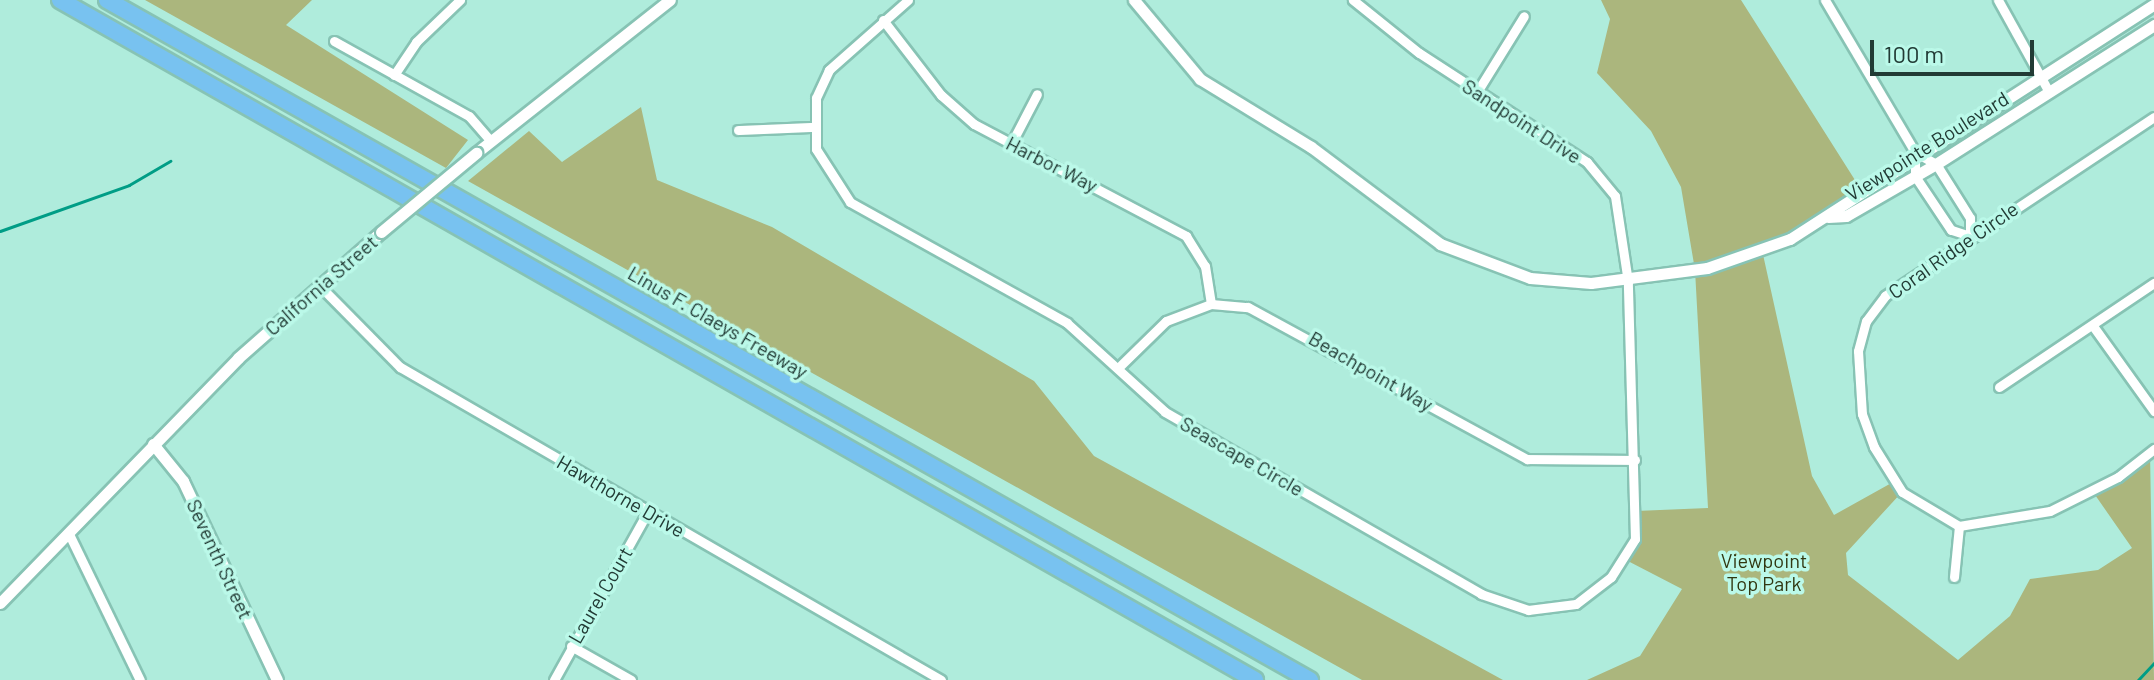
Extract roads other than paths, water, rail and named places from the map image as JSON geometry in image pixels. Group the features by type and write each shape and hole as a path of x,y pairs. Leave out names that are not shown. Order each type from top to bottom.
{"highway":[{"path":"60,0 1255,680"},
{"name":"Linus F. Claeys Freeway","path":"107,0 1310,680"}],"street":[{"path":"394,75 416,42 460,0"},
{"name":"California Street","path":"0,603 153,444 320,286 476,153 670,0"},
{"path":"738,130 812,127 829,70 908,0"},
{"name":"Viewpointe Boulevard","path":"1134,0 1200,79 1311,147 1440,244 1530,278 1628,282 1731,261 1828,217 1846,216 1936,164 2154,25"},
{"name":"Sandpoint Drive","path":"1353,0 1365,4 1477,92 1603,177 1622,217 1628,282"},
{"path":"1825,0 1915,152 1936,164 1970,218 1970,236 1951,230 1915,176 1915,152"},
{"path":"1998,0 2036,76 2049,92"},
{"name":"Viewpointe Boulevard","path":"1828,217 1840,200 2154,4"},
{"path":"1477,92 1524,16"},
{"name":"Harbor Way","path":"883,20 956,110 1011,144 1173,225 1197,249 1211,304"},
{"path":"334,41 469,116 491,141"},
{"path":"1011,144 1037,94"},
{"name":"Coral Ridge Circle","path":"1959,526 1902,492 1874,447 1862,414 1858,351 1866,321 1885,296 1970,236 2154,117"},
{"name":"Seascape Circle","path":"812,127 826,173 850,202 1067,323 1121,365 1165,412 1509,607 1546,611 1576,604 1611,577 1635,539 1628,282"},
{"path":"1999,387 2154,283"},
{"name":"Hawthorne Drive","path":"320,286 400,367 941,680"},
{"name":"Beachpoint Way","path":"1121,365 1166,321 1211,304 1248,307 1288,322 1527,459 1635,460"},
{"path":"2093,326 2154,411"},
{"name":"Seventh Street","path":"153,444 183,481 277,680"},
{"path":"1954,577 1959,526 2050,511 2154,449"},
{"name":"Laurel Court","path":"554,680 648,511"},
{"path":"69,534 140,680"},
{"path":"571,646 631,680"}],"waterway":[{"path":"0,231 129,185 170,161"},
{"path":"2138,680 2154,663"}],"park label":[{"name":"Viewpoint Top Park","path":"1764,572"}]}
